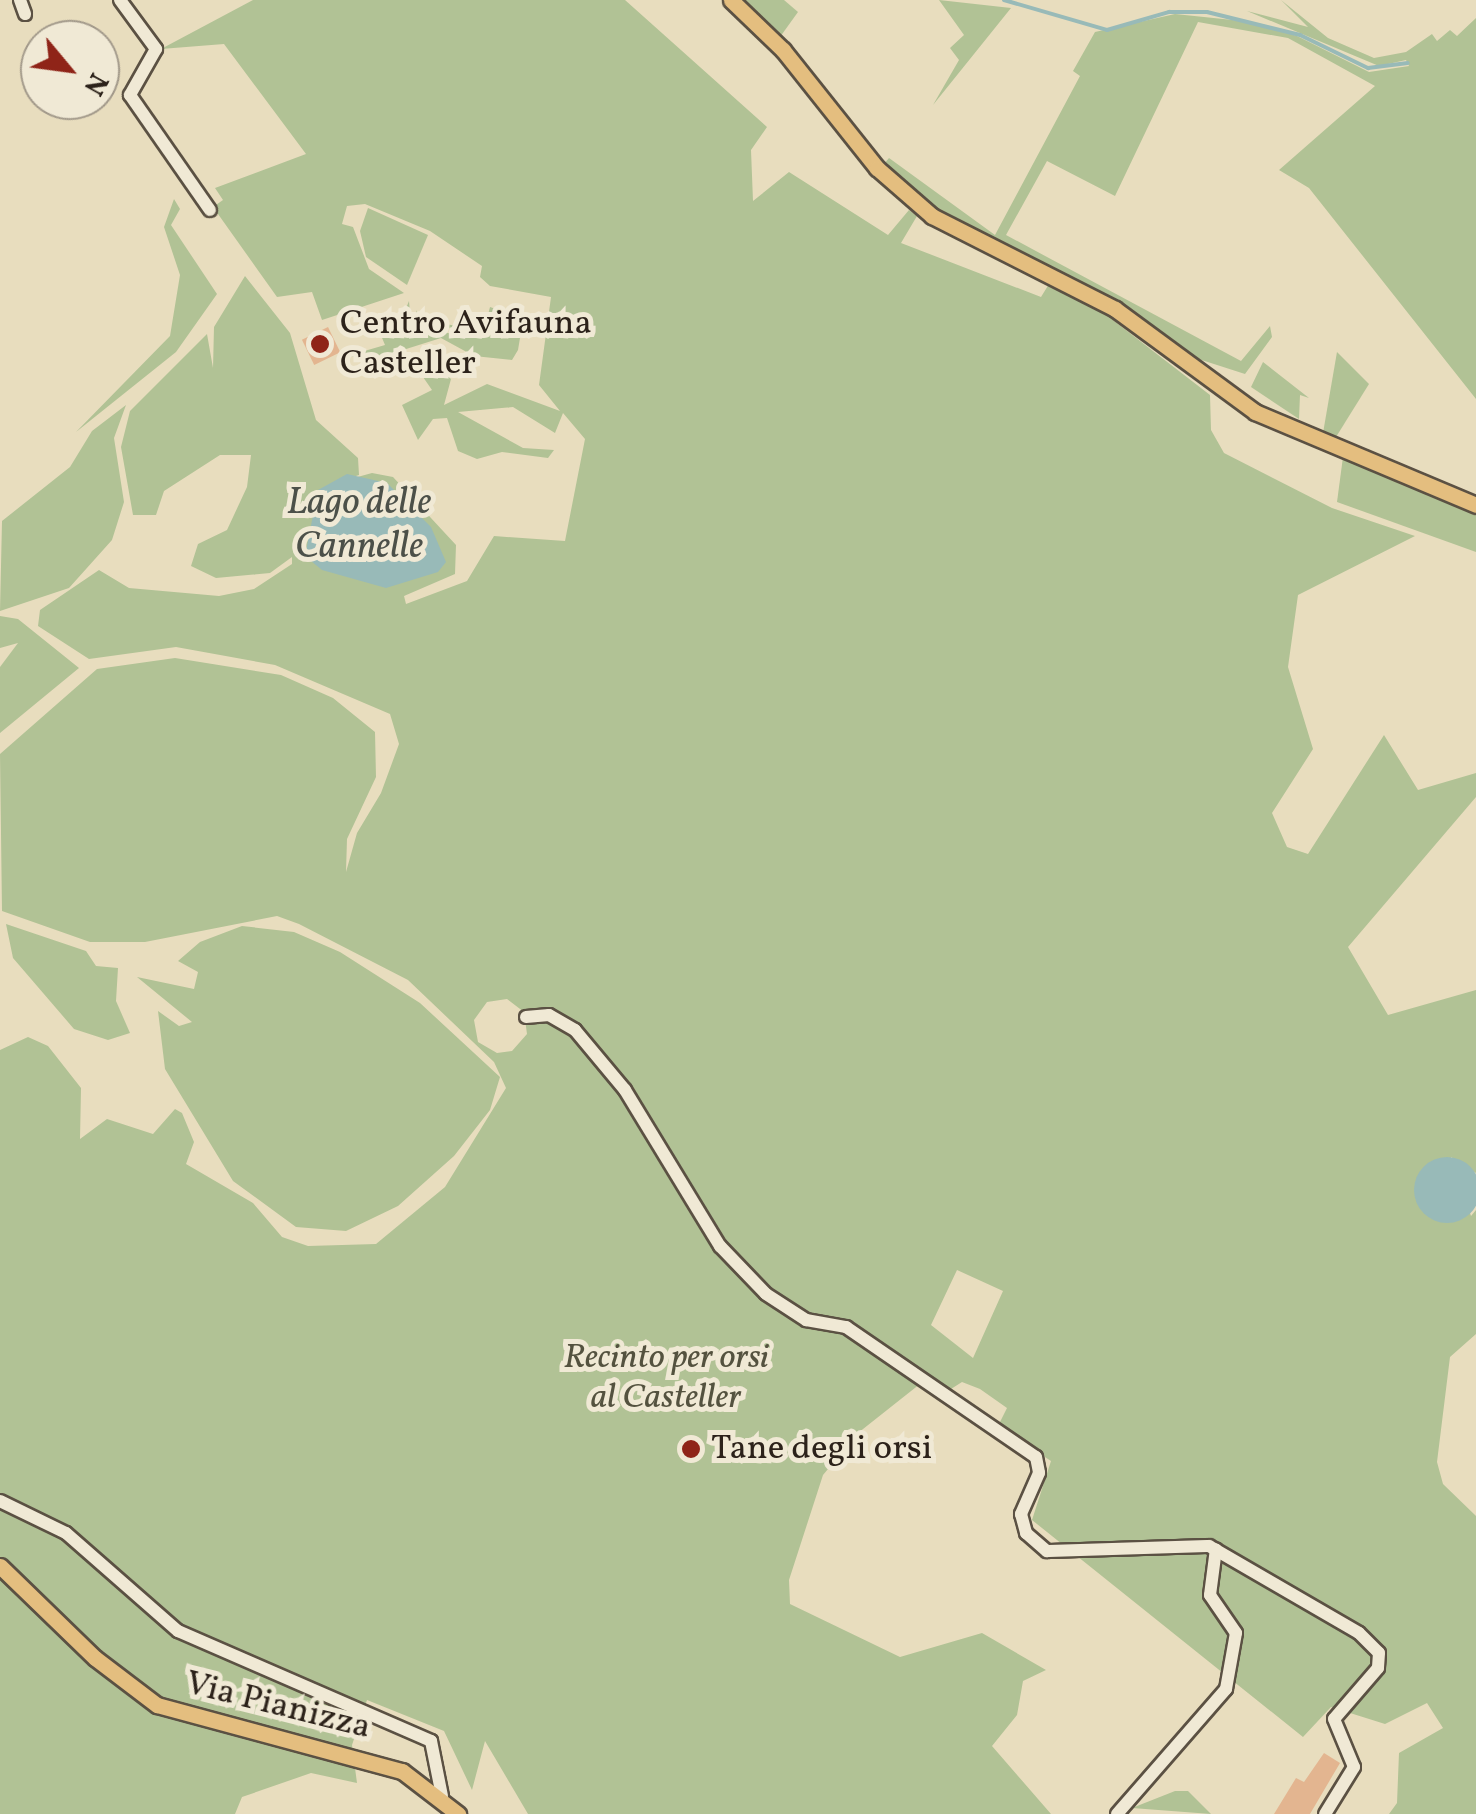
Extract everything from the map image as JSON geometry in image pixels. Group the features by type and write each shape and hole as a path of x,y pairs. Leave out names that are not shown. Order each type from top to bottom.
{"main road":[{"path":"731,0 784,50 877,168 932,216 1115,308 1255,412 1476,505"},
{"name":"Via Pianizza","path":"0,1566 95,1658 157,1704 378,1762 442,1796 458,1814"}],"street":[{"path":"120,0 156,49 130,95 210,210"},
{"path":"526,1017 548,1014 575,1030 625,1090 720,1246 754,1285 806,1320 855,1333 1036,1457 1039,1472 1020,1514 1026,1533 1047,1551 1170,1542 1216,1549 1359,1632 1379,1653 1378,1668 1334,1719 1354,1767 1325,1814"},
{"path":"0,1500 66,1533 178,1631 431,1740 442,1796"},
{"path":"1116,1814 1226,1689 1236,1633 1210,1595 1216,1549"}],"green space":[{"name":"Recinto per orsi al Casteller","path":"253,0 625,0 767,127 751,150 753,201 789,172 888,235 909,210 917,216 901,243 1041,297 1049,284 1083,297 1210,395 1211,430 1224,453 1332,508 1415,536 1298,595 1288,667 1313,749 1272,813 1287,847 1308,854 1384,735 1418,790 1476,773 1476,797 1348,947 1388,1015 1476,990 1476,1173 1451,1157 1471,1216 1476,1210 1476,1334 1450,1357 1437,1462 1443,1484 1476,1516 1476,1814 1389,1814 1397,1803 1399,1753 1443,1728 1427,1703 1385,1724 1331,1707 1303,1737 1032,1520 1051,1461 998,1426 1007,1408 980,1389 962,1382 951,1389 930,1376 858,1433 823,1475 789,1580 790,1604 900,1657 982,1633 1046,1670 1023,1681 1017,1715 992,1746 1051,1814 528,1814 485,1741 472,1790 444,1731 367,1700 352,1745 357,1783 311,1773 242,1797 235,1814 0,1814 0,1050 28,1037 48,1046 81,1088 80,1139 107,1119 153,1134 175,1109 182,1113 194,1142 186,1164 253,1203 282,1237 308,1246 376,1244 445,1187 506,1088 494,1062 408,980 277,916 145,942 90,942 2,911 0,754 97,669 175,658 281,675 333,698 375,732 376,777 347,839 346,872 357,833 381,793 399,744 390,714 275,665 176,647 89,659 38,626 40,610 99,570 129,588 219,596 254,589 292,564 292,557 270,573 216,578 191,566 198,544 227,530 247,487 251,455 220,455 164,491 156,515 133,515 121,447 130,411 207,334 213,368 214,327 245,276 290,333 316,420 358,458 359,475 332,484 372,473 393,477 456,545 455,574 404,596 406,604 467,581 494,536 565,541 585,439 563,413 555,433 513,407 458,412 523,448 554,450 548,458 502,452 477,459 458,451 447,418 433,419 418,440 402,405 432,390 423,377 441,370 451,379 444,405 487,384 560,411 539,385 551,297 490,286 480,277 482,266 430,231 365,204 347,206 342,224 353,227 369,269 404,293 322,320 312,292 277,297 213,207 223,200 215,188 306,154 224,44 161,49","holes":["507,999 524,1012 527,1034 512,1051 497,1053 478,1042 474,1020 487,1002","957,1270 1003,1291 973,1358 931,1325"]},
{"path":"742,0 784,0 798,12 780,37"},
{"path":"939,0 1011,8 933,105 959,60 950,48 964,35"},
{"path":"1281,0 1328,38 1374,58 1406,52 1432,34 1437,41 1450,30 1457,36 1476,18 1476,399 1309,188 1279,170 1375,86 1288,38 1198,22 1115,196 1047,161 1006,235 1241,361 1270,326 1272,337 1245,374 1186,355 945,216 884,164 889,158 995,235 1080,76 1073,71 1095,32 1175,14 1252,22 1297,36 1369,72 1409,66 1406,60 1379,66 1247,11 1308,27"},
{"path":"174,199 180,209 171,225 217,294 176,352 76,432 170,336 180,275 164,227"},
{"path":"368,208 428,235 407,285 366,257 360,231"},
{"path":"409,301 411,324 446,333 490,334 420,323 416,321 416,310 419,320 484,330 490,307 499,310 497,335 520,338 518,350 512,360 474,356 441,338 384,356 344,357 385,345 380,333 400,323"},
{"path":"1337,352 1369,384 1336,437 1323,433"},
{"path":"1263,362 1309,398 1300,395 1299,419 1251,387"},
{"path":"126,405 114,438 124,502 112,540 69,588 0,611 2,521 70,467 92,431"},
{"path":"1343,457 1476,512 1476,552 1337,502"},
{"path":"0,616 18,619 79,668 0,733 0,667 18,643 0,648"},
{"path":"6,924 86,951 96,966 118,968 116,1001 130,1033 108,1040 74,1029 13,958"},
{"path":"242,926 294,932 340,952 420,1003 500,1077 490,1110 454,1156 398,1206 346,1231 296,1227 233,1181 165,1069 158,1011 179,1026 192,1022 137,977 194,989 198,972 178,961 200,942"},
{"path":"1175,1791 1188,1791 1211,1814 1132,1808"}],"water":[{"name":"Lago delle Cannelle","path":"347,474 387,483 431,527 446,562 438,572 386,588 322,570 305,556 318,490"},
{"path":"1447,1157 1470,1167 1480,1190 1470,1213 1447,1223 1424,1213 1414,1190 1424,1167"}],"building":[{"name":"Centro Avifauna Casteller","path":"328,327 340,352 314,365 302,340"},
{"path":"1324,1753 1340,1763 1310,1814 1274,1814 1296,1778 1304,1782"}],"waterway":[{"path":"1004,0 1107,30 1169,12 1207,12 1300,35 1368,68 1408,63"}],"place":[{"name":"Centro Avifauna Casteller","path":"320,344"},
{"name":"Tane degli orsi","path":"691,1449"}]}
